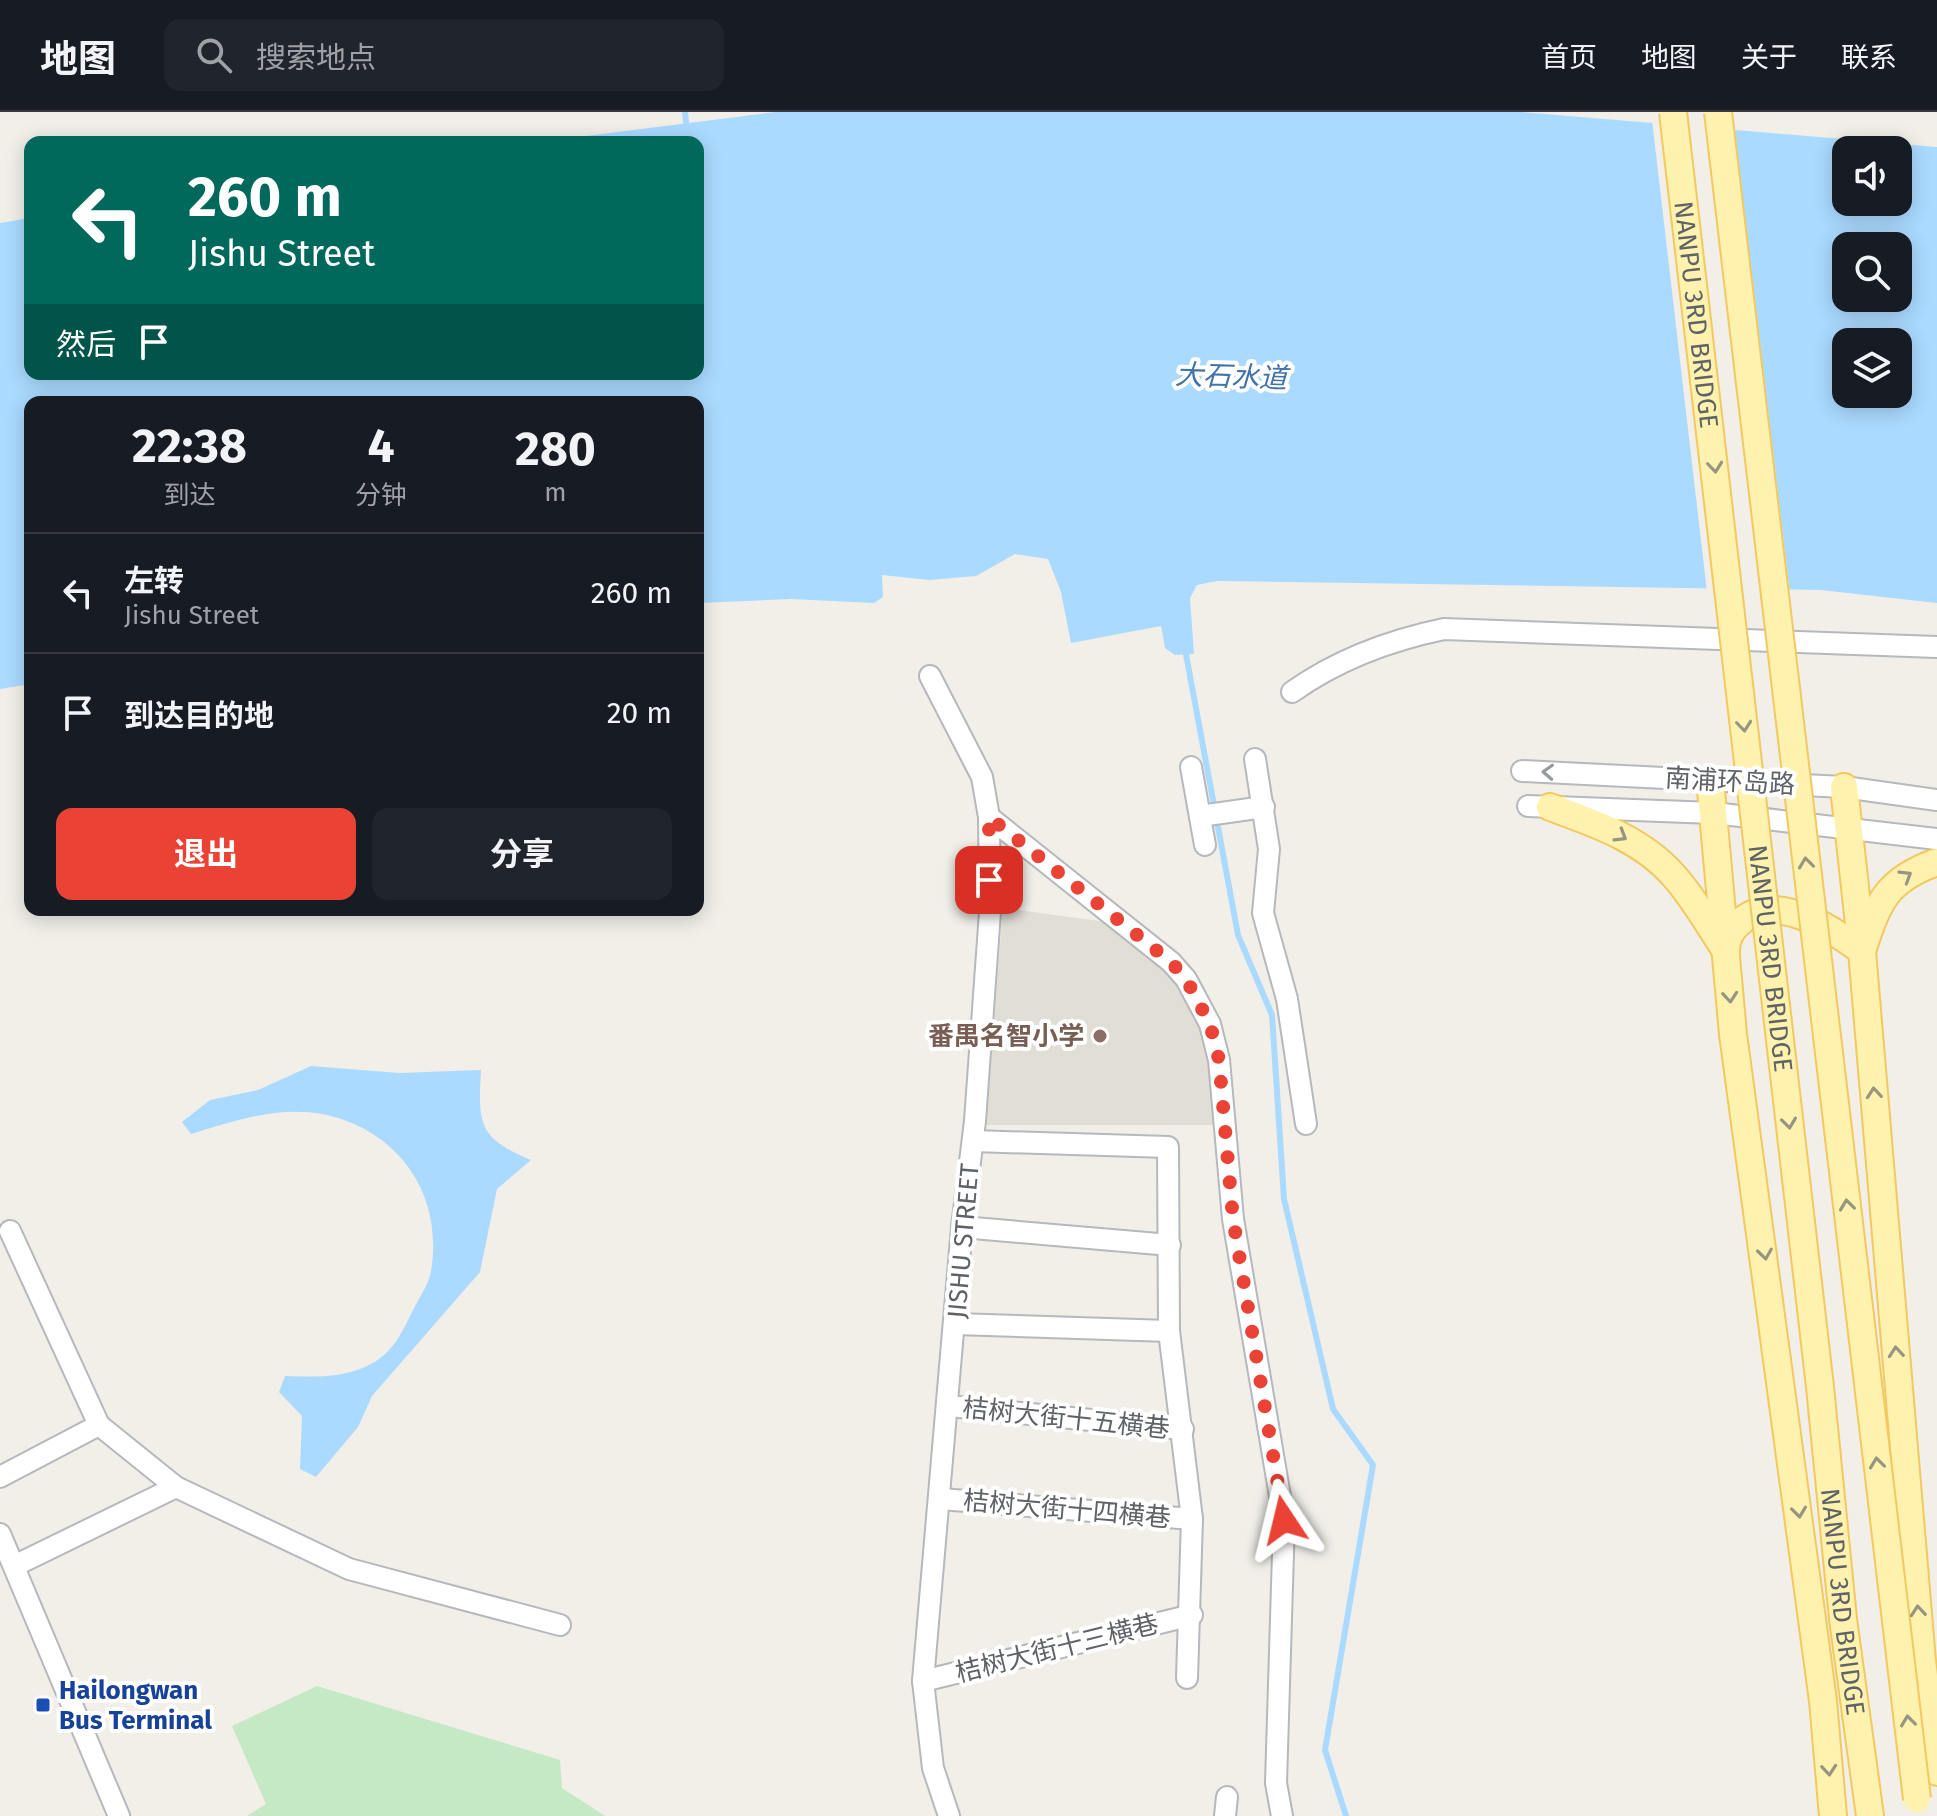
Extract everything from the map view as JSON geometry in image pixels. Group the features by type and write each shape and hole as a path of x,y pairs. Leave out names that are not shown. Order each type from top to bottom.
{"main road":[{"name":"NANPU 3RD BRIDGE","path":"1673,112 1704,360 1843,1619 1870,1810"},
{"name":"NANPU 3RD BRIDGE","path":"1718,112 1918,1807"},
{"path":"1710,780 1733,1034 1823,1701 1833,1816"},
{"path":"1844,787 1862,951 1920,1630 1937,1772"},
{"path":"1539,806 1609,829 1657,859 1692,898 1726,951"},
{"path":"1862,951 1874,913 1891,886 1910,872 1937,862"},
{"path":"1726,951 1726,939 1744,918 1779,911 1833,930 1862,951"}],"street":[{"path":"1292,692 1320,672 1405,637 1444,629 1937,647"},
{"name":"JISHU STREET","path":"930,676 982,777 989,817 990,912 973,1141 962,1227 923,1681 933,1768 953,1814"},
{"path":"1255,759 1269,849 1263,913 1287,999 1306,1124"},
{"path":"1191,767 1205,845"},
{"name":"南浦环岛路","path":"1522,771 1844,787 1937,800"},
{"name":"南浦环岛路","path":"1539,806 1714,813 1937,839"},
{"path":"1200,816 1264,807"},
{"path":"989,817 1171,962 1186,979 1210,1024 1219,1060 1233,1219 1284,1520 1276,1783 1282,1816"},
{"path":"973,1141 1168,1147 1169,1331 1192,1519 1192,1615 1187,1678"},
{"path":"962,1227 1170,1245"},
{"path":"10,1231 99,1425 176,1487 349,1569 560,1625"},
{"path":"955,1324 1169,1331"},
{"name":"桔树大街十五横巷","path":"949,1406 1183,1429"},
{"path":"0,1477 99,1425"},
{"path":"14,1566 176,1487"},
{"name":"桔树大街十四横巷","path":"941,1499 1192,1519"},
{"path":"0,1534 119,1816"},
{"name":"桔树大街十三横巷","path":"923,1681 1192,1615"}],"shaded area":[{"name":"番禺名智小学","path":"1003,908 1107,922 1143,945 1188,990 1212,1058 1216,1125 986,1125"}],"green space":[{"path":"317,1686 560,1760 562,1788 605,1816 247,1816 266,1804 232,1726"}],"water":[{"name":"大石水道","path":"775,112 1522,112 1832,138 1832,216 1912,216 1912,145 1937,147 1937,603 1821,590 1217,581 1197,585 1190,598 1194,654 1175,655 1165,648 1161,626 1071,643 1061,592 1048,559 1015,554 976,576 929,580 882,575 883,597 874,603 791,599 704,603 704,396 24,396 24,685 0,689 0,223 24,219 24,380 704,380 704,136 585,136"},
{"path":"311,1066 399,1073 481,1070 480,1104 485,1127 500,1144 531,1160 497,1189 480,1272 372,1396 358,1427 316,1477 300,1469 302,1416 279,1392 285,1376 333,1375 357,1370 379,1359 395,1343 424,1291 431,1271 433,1243 430,1216 422,1191 410,1169 373,1134 349,1122 322,1114 272,1113 191,1134 182,1122 210,1100 258,1090"}],"pier":[{"path":"1652,120 1734,126 1790,594 1707,592"}],"waterway":[{"path":"685,112 687,136"},
{"path":"1185,649 1238,935 1272,1015 1284,1199 1333,1409 1373,1465 1325,1750 1346,1816"}],"place":[{"name":"番禺名智小学","path":"1100,1036"},
{"name":"Hailongwan Bus Terminal","path":"43,1705"}],"route":[{"path":"989,880 989,817 1171,962 1186,979 1210,1024 1219,1060 1233,1219 1284,1520"}]}
